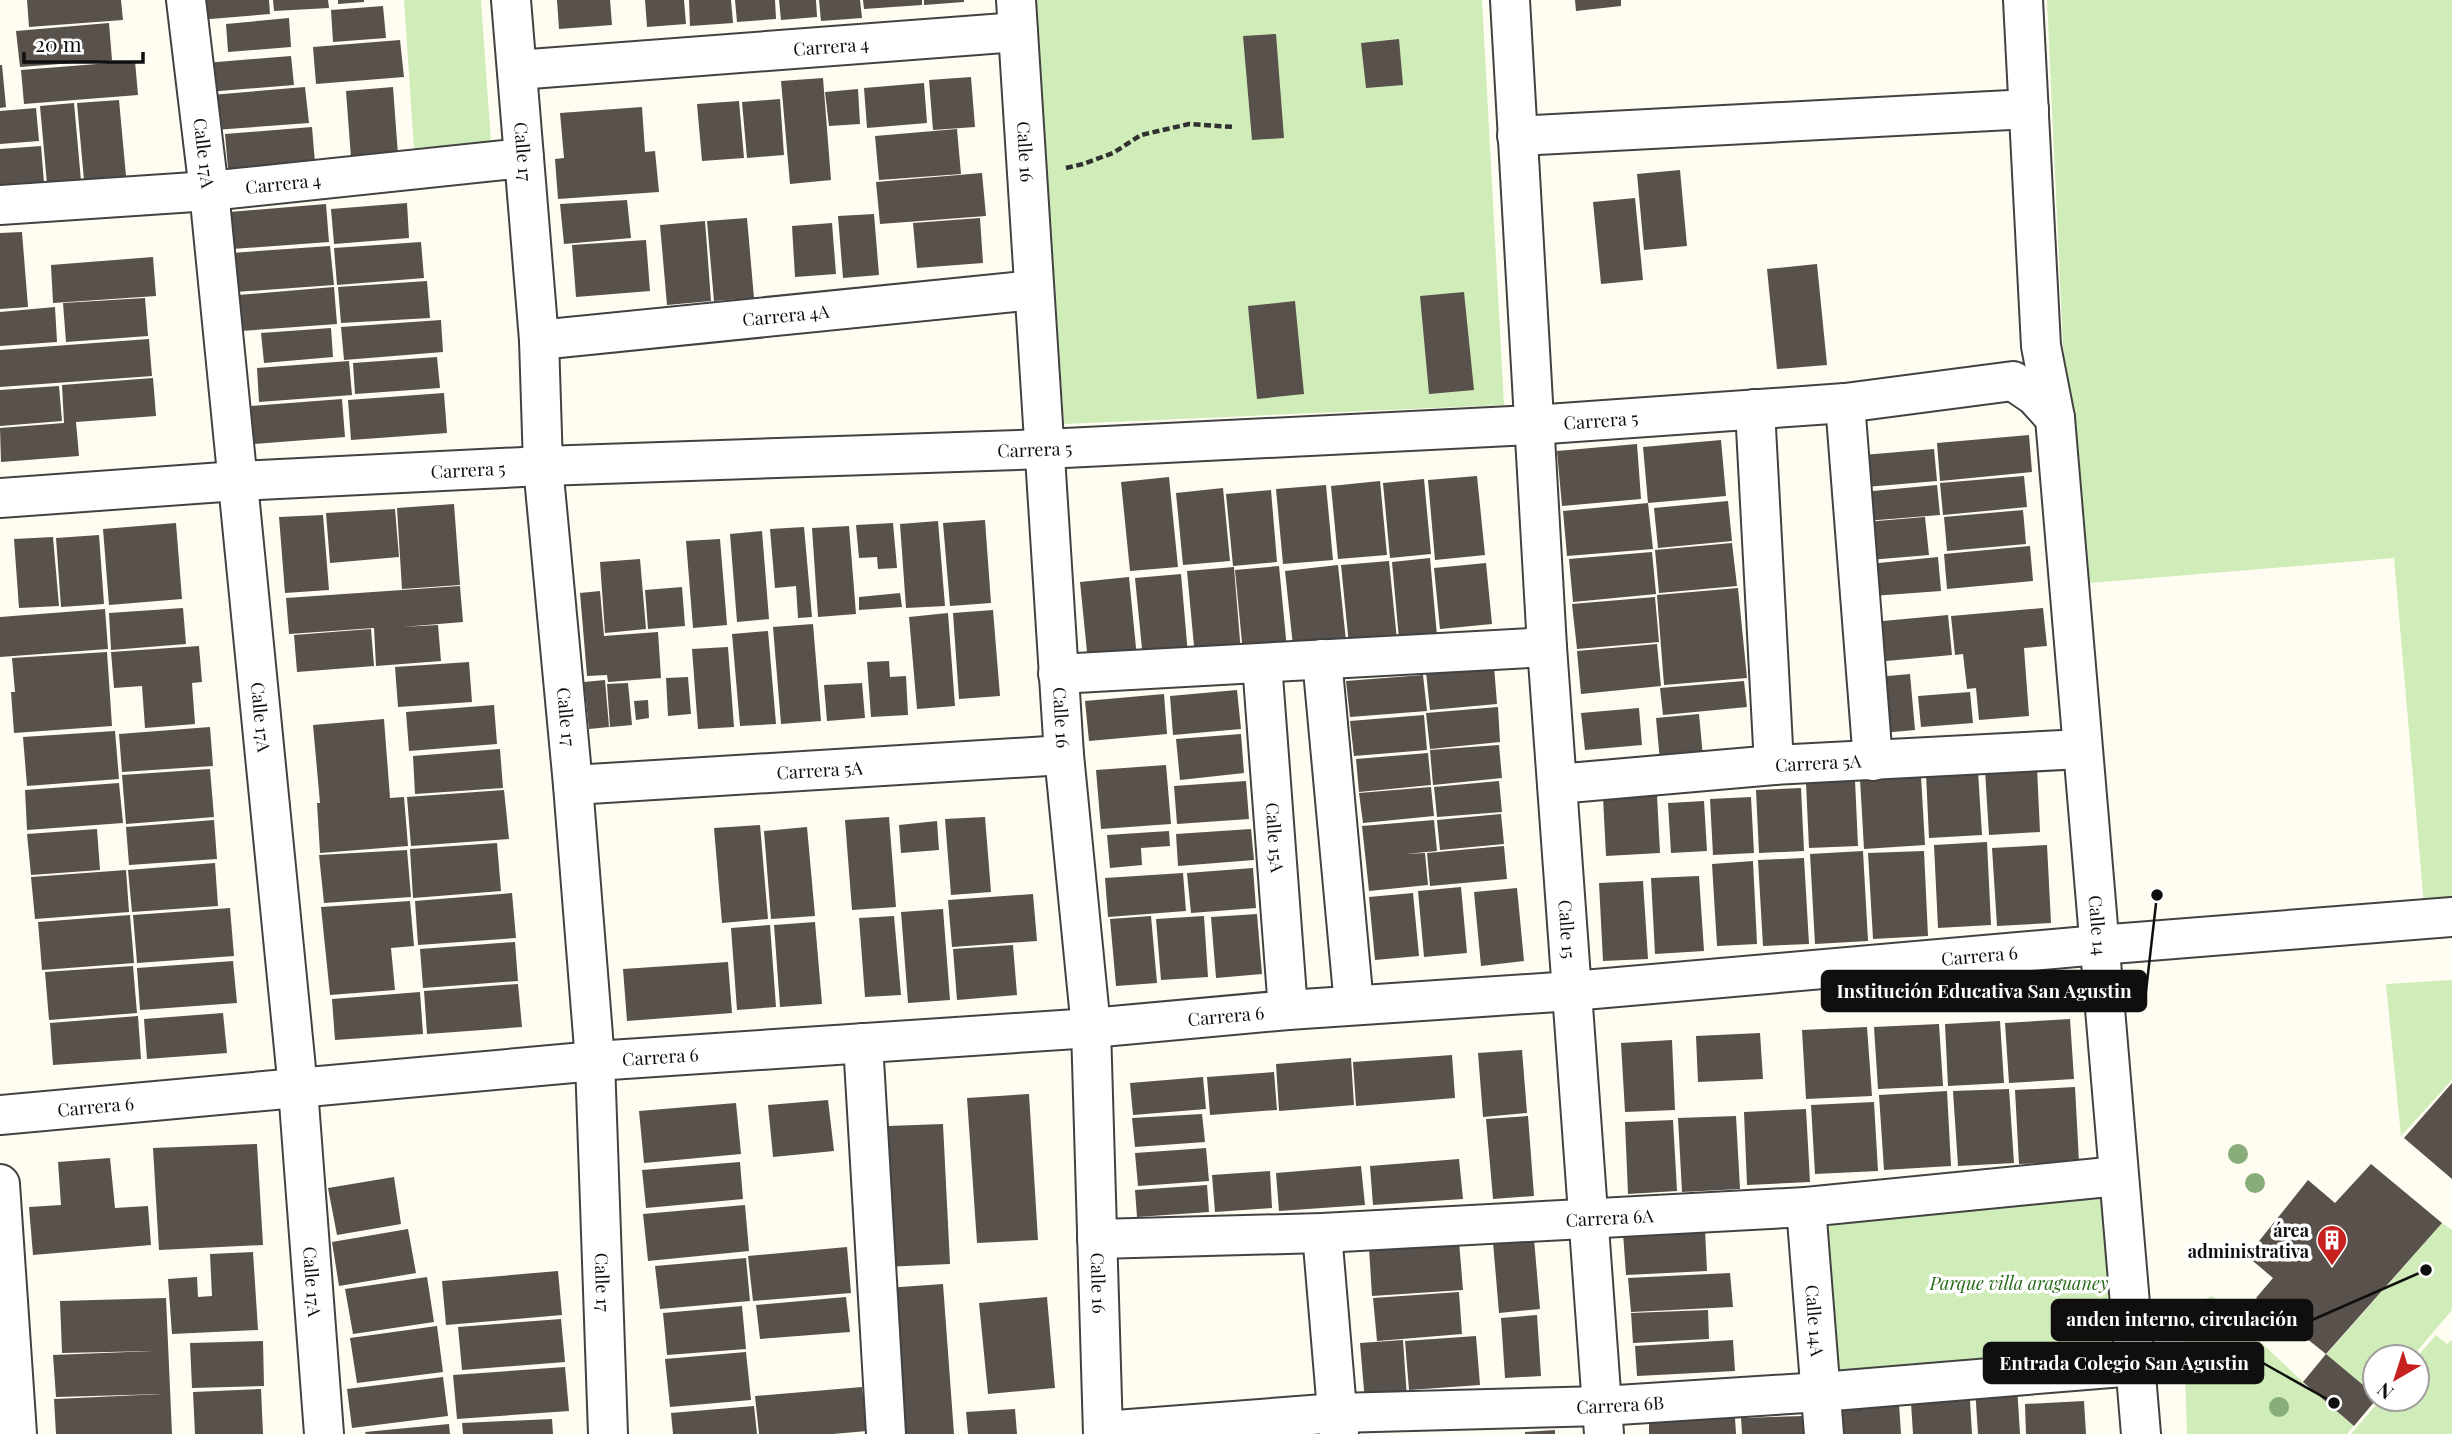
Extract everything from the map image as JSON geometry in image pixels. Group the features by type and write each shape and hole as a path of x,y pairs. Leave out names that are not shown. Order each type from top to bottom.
{"street":[{"name":"Calle 17A","path":"186,0 208,191 298,1089 324,1434"},
{"name":"Calle 17","path":"511,0 539,340 543,466 596,1061 608,1434"},
{"name":"Calle 15","path":"1510,0 1547,647 1603,1420"},
{"name":"Calle 14","path":"2024,0 2041,346 2054,418 2141,1434"},
{"name":"Carrera 4","path":"517,70 1017,16"},
{"name":"Calle 16","path":"1017,16 1058,674 1091,1028 1103,1433"},
{"path":"1517,136 2029,109"},
{"name":"Carrera 4","path":"0,205 208,191 524,158"},
{"name":"Carrera 4A","path":"539,340 1034,290"},
{"name":"Carrera 5","path":"0,498 237,481 543,466 1045,449 1533,425 1845,403 2013,381 2035,396 2054,418"},
{"path":"1845,403 1873,761"},
{"path":"1755,408 1774,765"},
{"path":"1058,674 1547,647"},
{"path":"1322,659 1354,1005"},
{"name":"Calle 15A","path":"1262,663 1288,1010"},
{"name":"Carrera 5A","path":"1557,784 1774,765 2082,749"},
{"name":"Carrera 5A","path":"573,785 1064,755"},
{"name":"Carrera 6","path":"0,1115 596,1061 1091,1028 1288,1010 1572,991 2452,917"},
{"path":"863,1043 887,1434"},
{"name":"Carrera 6A","path":"1097,1239 1322,1233 1807,1208 2118,1176"},
{"path":"0,1184 17,1434"},
{"name":"Calle 14A","path":"1807,1208 1824,1434"},
{"path":"1322,1233 1338,1424"},
{"name":"Carrera 6B","path":"1103,1433 1338,1424 1603,1420 1821,1392 2135,1366"}],"path":[{"path":"1027,177 1083,164 1113,153 1141,135 1189,124 1234,127"}],"green space":[{"path":"404,0 481,0 491,142 414,148"},
{"path":"1036,0 1482,0 1504,405 1064,424"},
{"path":"2047,0 2452,0 2452,902 2424,905 2394,558 2090,583 2063,347"},
{"path":"2452,980 2452,1080 2401,1136 2386,984"},
{"name":"Parque villa araguaney","path":"2109,1194 2113,1357 1833,1380 1822,1219"},
{"path":"2442,1223 2452,1230 2452,1310 2424,1343 2361,1343 2361,1384 2326,1355"},
{"path":"2212,1296 2306,1385 2354,1426 2347,1434 2187,1434 2183,1309"},
{"path":"2436,1335 2447,1344 2452,1340 2452,1434 2351,1434 2369,1413 2431,1413 2429,1343"}],"building":[{"path":"27,0 121,0 123,20 29,27"},
{"path":"197,0 269,0 270,14 198,20"},
{"path":"273,0 328,0 329,8 274,11"},
{"path":"338,0 364,0 364,2 338,4"},
{"path":"557,0 610,0 612,25 559,29"},
{"path":"645,0 684,0 686,24 647,27"},
{"path":"689,0 731,0 733,23 690,26"},
{"path":"735,0 775,0 776,19 737,22"},
{"path":"779,0 816,0 817,17 781,20"},
{"path":"819,0 860,0 862,18 821,21"},
{"path":"863,0 922,0 922,5 864,9"},
{"path":"924,0 964,0 964,2 924,5"},
{"path":"1575,0 1621,0 1621,6 1576,11"},
{"path":"383,6 386,38 333,42 331,10"},
{"path":"289,18 291,47 228,52 226,24"},
{"path":"109,23 112,60 20,67 16,31"},
{"path":"1276,34 1284,138 1252,140 1243,36"},
{"path":"1399,39 1403,85 1366,88 1361,43"},
{"path":"400,40 404,77 316,84 313,47"},
{"path":"291,56 294,85 207,92 205,63"},
{"path":"135,61 138,95 24,104 21,70"},
{"path":"0,65 6,107 0,108"},
{"path":"971,77 975,127 933,130 929,80"},
{"path":"823,78 831,180 790,184 781,81"},
{"path":"924,83 927,123 867,128 864,88"},
{"path":"305,87 309,123 214,130 211,95"},
{"path":"393,87 398,155 351,158 346,91"},
{"path":"858,89 860,124 829,126 825,92"},
{"path":"780,99 784,155 747,158 742,102"},
{"path":"119,100 126,176 84,180 77,103"},
{"path":"739,101 744,158 702,161 697,104"},
{"path":"74,103 81,181 47,184 40,106"},
{"path":"642,107 645,152 655,151 659,192 558,199 555,159 564,158 560,113"},
{"path":"36,108 39,141 0,144 0,111"},
{"path":"312,127 315,163 228,169 225,134"},
{"path":"957,129 961,174 879,180 875,136"},
{"path":"41,146 44,183 0,186 0,149"},
{"path":"1680,170 1687,246 1644,250 1637,174"},
{"path":"982,173 986,216 880,224 876,182"},
{"path":"1635,198 1643,280 1601,284 1593,202"},
{"path":"627,200 631,238 564,244 560,204"},
{"path":"407,203 409,238 334,244 331,209"},
{"path":"326,204 329,242 232,249 229,212"},
{"path":"874,214 879,275 843,278 838,216"},
{"path":"747,218 754,298 714,301 707,221"},
{"path":"980,218 983,263 917,268 913,223"},
{"path":"705,221 711,301 667,305 660,225"},
{"path":"832,223 836,274 795,277 792,226"},
{"path":"22,232 28,307 0,309 0,233"},
{"path":"646,240 650,291 576,297 572,245"},
{"path":"421,242 424,278 337,285 334,248"},
{"path":"330,246 334,285 235,292 231,253"},
{"path":"153,257 156,296 53,303 51,265"},
{"path":"1817,264 1827,365 1777,369 1767,269"},
{"path":"427,281 430,318 341,323 338,287"},
{"path":"334,287 337,324 241,331 238,295"},
{"path":"1464,292 1474,390 1429,394 1420,296"},
{"path":"145,298 148,336 66,342 63,303"},
{"path":"1295,301 1304,394 1257,399 1248,306"},
{"path":"55,307 57,342 0,346 0,312"},
{"path":"441,320 443,352 344,360 341,327"},
{"path":"331,328 333,357 264,363 261,333"},
{"path":"149,339 152,376 0,387 0,350"},
{"path":"437,357 440,388 355,394 353,363"},
{"path":"349,361 352,395 259,402 257,368"},
{"path":"153,378 156,416 76,422 79,456 1,462 0,428 64,423 62,385"},
{"path":"59,386 62,421 0,426 0,390"},
{"path":"444,393 447,433 351,440 348,400"},
{"path":"342,399 345,437 254,444 251,406"},
{"path":"2029,435 2032,472 1940,481 1937,443"},
{"path":"1721,440 1726,496 1648,503 1643,447"},
{"path":"1637,444 1641,499 1562,506 1557,451"},
{"path":"1934,449 1937,481 1866,487 1863,455"},
{"path":"1477,476 1485,555 1435,560 1428,480"},
{"path":"2024,476 2027,507 1943,515 1940,483"},
{"path":"1169,477 1178,567 1130,571 1121,482"},
{"path":"1424,479 1431,554 1390,558 1383,483"},
{"path":"1380,481 1387,555 1338,559 1331,486"},
{"path":"1326,485 1333,560 1283,564 1276,489"},
{"path":"1937,485 1940,515 1865,521 1862,492"},
{"path":"1223,488 1230,561 1183,565 1176,493"},
{"path":"1271,490 1277,562 1233,566 1226,494"},
{"path":"1728,501 1732,541 1658,548 1654,508"},
{"path":"1648,503 1653,549 1567,556 1563,511"},
{"path":"454,504 460,585 402,589 397,508"},
{"path":"395,509 399,557 330,563 326,513"},
{"path":"2023,510 2026,544 1947,551 1944,517"},
{"path":"323,515 329,590 285,593 279,517"},
{"path":"1925,517 1929,555 1869,560 1865,522"},
{"path":"985,520 991,603 950,606 943,523"},
{"path":"938,521 945,606 906,608 900,524"},
{"path":"176,523 182,599 109,605 103,529"},
{"path":"893,523 897,568 878,569 877,557 859,558 856,525"},
{"path":"849,526 856,614 818,617 812,528"},
{"path":"804,527 812,617 798,618 796,586 775,588 770,529"},
{"path":"762,531 769,619 737,622 730,534"},
{"path":"99,535 104,604 61,607 56,538"},
{"path":"53,537 59,606 19,608 14,539"},
{"path":"720,539 727,625 693,628 686,541"},
{"path":"1732,543 1737,586 1659,593 1655,550"},
{"path":"2030,546 2033,581 1947,589 1944,554"},
{"path":"1652,552 1656,594 1573,602 1569,559"},
{"path":"1938,557 1941,591 1872,596 1869,564"},
{"path":"1430,558 1437,636 1399,639 1392,562"},
{"path":"640,559 646,629 605,633 600,562"},
{"path":"1389,561 1397,640 1349,645 1341,565"},
{"path":"1486,563 1492,624 1440,629 1434,568"},
{"path":"1338,565 1346,641 1293,646 1285,571"},
{"path":"1279,566 1287,649 1243,653 1235,570"},
{"path":"1234,567 1241,653 1195,657 1187,571"},
{"path":"1181,574 1188,655 1143,659 1135,578"},
{"path":"1129,577 1137,658 1088,662 1080,582"},
{"path":"460,586 463,622 402,627 438,625 441,661 376,666 374,628 289,634 286,598"},
{"path":"682,587 685,626 648,629 645,590"},
{"path":"1738,588 1747,678 1664,685 1657,595"},
{"path":"600,591 604,636 658,632 661,678 608,682 607,675 587,676 580,593"},
{"path":"900,593 902,607 859,610 859,597"},
{"path":"1655,597 1659,642 1577,649 1572,604"},
{"path":"183,608 186,644 111,650 109,613"},
{"path":"2043,608 2047,646 2024,648 2029,716 1979,720 1976,688 1967,689 1963,654 1955,655 1951,616"},
{"path":"105,609 108,649 0,657 0,617"},
{"path":"993,610 1000,696 959,699 953,613"},
{"path":"948,613 955,706 917,709 909,617"},
{"path":"1948,615 1952,655 1875,662 1872,622"},
{"path":"813,624 821,721 781,724 773,627"},
{"path":"371,629 374,666 297,672 294,635"},
{"path":"768,631 776,724 740,726 732,634"},
{"path":"1657,644 1661,686 1581,694 1577,651"},
{"path":"199,646 202,682 192,683 195,724 145,728 142,686 114,688 111,652"},
{"path":"728,647 734,727 698,729 692,649"},
{"path":"107,652 112,726 14,733 12,658"},
{"path":"889,661 890,677 906,676 908,715 871,717 867,662"},
{"path":"469,662 472,702 398,707 395,667"},
{"path":"1494,666 1497,704 1430,710 1426,672"},
{"path":"1910,674 1915,730 1882,733 1877,677"},
{"path":"1423,675 1427,711 1350,717 1346,681"},
{"path":"688,677 691,714 668,716 666,678"},
{"path":"605,680 609,727 589,729 584,682"},
{"path":"1744,681 1747,707 1663,715 1660,688"},
{"path":"628,683 632,725 610,727 607,684"},
{"path":"862,683 865,718 827,721 824,685"},
{"path":"1237,690 1241,729 1173,735 1170,696"},
{"path":"1970,692 1973,723 1921,727 1918,696"},
{"path":"1164,694 1167,734 1089,741 1085,701"},
{"path":"648,700 649,718 636,720 634,701"},
{"path":"494,705 497,744 409,751 406,712"},
{"path":"1498,707 1500,742 1430,749 1426,713"},
{"path":"1639,708 1642,745 1585,750 1581,713"},
{"path":"1699,714 1703,757 1660,761 1656,718"},
{"path":"1424,715 1427,750 1354,756 1350,721"},
{"path":"384,719 390,798 404,797 408,846 320,853 317,803 320,803 313,725"},
{"path":"210,727 213,766 122,772 119,734"},
{"path":"115,731 119,779 27,786 23,737"},
{"path":"1241,734 1244,773 1180,780 1176,739"},
{"path":"1499,745 1502,778 1433,785 1430,750"},
{"path":"500,749 503,788 415,794 413,756"},
{"path":"1428,753 1431,785 1359,792 1356,759"},
{"path":"1166,765 1171,824 1101,829 1096,770"},
{"path":"2037,768 2040,832 1989,835 1985,770"},
{"path":"210,769 214,817 126,824 122,775"},
{"path":"1978,771 1982,835 1929,838 1926,774"},
{"path":"1921,776 1925,845 1864,849 1860,779"},
{"path":"1855,780 1858,846 1809,848 1806,783"},
{"path":"1246,781 1249,819 1177,824 1174,786"},
{"path":"1499,781 1502,812 1437,817 1434,787"},
{"path":"119,783 123,823 27,830 25,790"},
{"path":"1431,787 1434,816 1363,823 1359,793"},
{"path":"1801,788 1804,851 1759,853 1756,790"},
{"path":"504,790 509,839 411,846 407,797"},
{"path":"1657,795 1660,853 1606,856 1603,797"},
{"path":"1751,797 1754,853 1713,855 1710,799"},
{"path":"1704,801 1707,851 1671,853 1668,803"},
{"path":"1501,814 1504,844 1440,850 1437,820"},
{"path":"889,817 896,907 852,910 845,820"},
{"path":"985,817 991,892 951,895 945,819"},
{"path":"214,820 217,859 129,865 126,827"},
{"path":"1434,820 1437,851 1405,854 1425,853 1428,885 1369,891 1362,826"},
{"path":"937,821 939,850 901,853 899,825"},
{"path":"760,825 768,919 722,923 714,828"},
{"path":"807,827 815,916 771,919 764,831"},
{"path":"97,829 100,870 31,875 27,834"},
{"path":"1251,829 1254,860 1178,866 1176,834"},
{"path":"1169,831 1170,846 1141,848 1142,865 1110,868 1107,835"},
{"path":"1987,842 1991,925 1938,928 1934,845"},
{"path":"497,843 501,891 413,898 410,849"},
{"path":"2047,845 2051,923 1997,926 1992,848"},
{"path":"1504,846 1507,879 1430,886 1427,853"},
{"path":"407,850 411,897 324,903 319,855"},
{"path":"1863,851 1868,941 1815,944 1810,854"},
{"path":"1924,851 1928,936 1873,939 1868,853"},
{"path":"1804,858 1809,944 1763,946 1758,860"},
{"path":"1753,861 1757,944 1717,946 1712,864"},
{"path":"215,863 218,906 132,912 128,870"},
{"path":"1253,868 1256,908 1191,913 1187,873"},
{"path":"126,870 129,912 35,919 31,877"},
{"path":"1183,873 1186,911 1108,917 1105,878"},
{"path":"1699,876 1704,951 1655,954 1651,878"},
{"path":"1643,881 1648,959 1603,961 1599,883"},
{"path":"1461,887 1467,953 1424,957 1418,891"},
{"path":"1517,888 1524,961 1481,966 1474,892"},
{"path":"512,893 516,938 418,945 415,901"},
{"path":"1413,893 1419,956 1375,960 1369,897"},
{"path":"1033,894 1037,941 952,947 948,900"},
{"path":"410,901 414,946 391,948 395,990 330,995 321,907"},
{"path":"230,908 234,956 137,963 133,915"},
{"path":"943,909 950,1000 908,1003 901,912"},
{"path":"1257,914 1262,974 1216,978 1211,917"},
{"path":"130,915 134,963 42,970 38,922"},
{"path":"894,916 901,995 865,997 859,918"},
{"path":"1151,916 1157,983 1116,986 1110,919"},
{"path":"1204,916 1208,977 1161,980 1156,919"},
{"path":"815,922 822,1004 780,1007 774,925"},
{"path":"770,925 776,1007 737,1010 731,928"},
{"path":"515,942 518,981 423,988 420,949"},
{"path":"1013,945 1017,995 957,1000 953,949"},
{"path":"233,961 237,1003 140,1010 137,968"},
{"path":"728,962 732,1013 627,1021 623,969"},
{"path":"133,966 137,1013 49,1020 45,972"},
{"path":"518,984 522,1027 427,1034 424,991"},
{"path":"420,992 423,1034 335,1040 332,999"},
{"path":"223,1013 227,1053 147,1059 144,1019"},
{"path":"138,1016 141,1059 53,1065 50,1023"},
{"path":"2070,1019 2074,1079 2009,1083 2005,1023"},
{"path":"2000,1021 2004,1083 1948,1086 1945,1024"},
{"path":"1939,1024 1943,1086 1878,1089 1874,1027"},
{"path":"1867,1027 1872,1096 1806,1099 1802,1030"},
{"path":"1760,1033 1763,1079 1698,1082 1696,1036"},
{"path":"1672,1040 1675,1110 1625,1112 1621,1043"},
{"path":"1522,1050 1527,1113 1483,1117 1478,1053"},
{"path":"1452,1055 1455,1098 1356,1106 1353,1062"},
{"path":"1351,1058 1354,1105 1279,1111 1276,1064"},
{"path":"1274,1072 1277,1110 1210,1115 1207,1077"},
{"path":"1203,1077 1206,1109 1133,1115 1130,1083"},
{"path":"2452,1083 2452,1179 2404,1138"},
{"path":"2075,1087 2079,1162 2019,1164 2015,1090"},
{"path":"2009,1089 2014,1163 1958,1166 1953,1091"},
{"path":"1947,1091 1951,1166 1884,1170 1879,1095"},
{"path":"1029,1094 1038,1240 977,1243 967,1098"},
{"path":"828,1100 834,1151 773,1157 768,1105"},
{"path":"1874,1102 1878,1171 1815,1174 1811,1105"},
{"path":"736,1103 741,1154 644,1163 639,1111"},
{"path":"1806,1109 1810,1182 1747,1185 1744,1112"},
{"path":"1202,1114 1205,1142 1135,1147 1132,1118"},
{"path":"1528,1116 1534,1196 1493,1199 1486,1119"},
{"path":"1736,1116 1740,1189 1682,1192 1678,1118"},
{"path":"1673,1120 1677,1191 1628,1194 1625,1122"},
{"path":"943,1124 950,1264 883,1267 891,1202 888,1126"},
{"path":"257,1144 263,1245 159,1250 153,1148"},
{"path":"1206,1148 1209,1181 1138,1186 1135,1153"},
{"path":"110,1158 115,1208 148,1206 151,1245 33,1255 29,1207 61,1205 58,1162"},
{"path":"1459,1159 1463,1199 1373,1205 1370,1166"},
{"path":"740,1162 743,1199 646,1208 642,1170"},
{"name":"área administrativa","path":"2371,1164 2442,1223 2326,1354 2256,1298 2273,1278 2247,1256 2308,1180 2335,1203"},
{"path":"1361,1166 1365,1205 1279,1211 1276,1173"},
{"path":"1270,1171 1272,1208 1215,1212 1212,1175"},
{"path":"394,1177 401,1224 337,1235 328,1188"},
{"path":"1207,1185 1209,1212 1137,1217 1135,1190"},
{"path":"745,1205 749,1251 648,1261 643,1214"},
{"path":"408,1229 416,1273 339,1286 332,1242"},
{"path":"1705,1229 1707,1271 1626,1275 1623,1233"},
{"path":"1534,1239 1540,1309 1499,1313 1493,1242"},
{"path":"1459,1241 1463,1290 1372,1296 1369,1248"},
{"path":"847,1247 851,1293 753,1301 748,1256"},
{"path":"253,1252 258,1330 172,1334 168,1279 197,1277 198,1297 212,1296 210,1254"},
{"path":"746,1258 750,1301 660,1309 655,1266"},
{"path":"558,1271 562,1315 446,1325 442,1281"},
{"path":"1730,1273 1733,1307 1631,1312 1628,1278"},
{"path":"427,1277 434,1322 353,1334 345,1289"},
{"path":"943,1284 954,1434 897,1434 886,1288"},
{"path":"1459,1292 1462,1334 1377,1341 1373,1298"},
{"path":"846,1297 850,1332 760,1339 756,1305"},
{"path":"1047,1297 1055,1388 988,1394 979,1303"},
{"path":"166,1298 172,1434 56,1434 54,1399 163,1394 56,1397 53,1355 153,1351 62,1353 60,1301"},
{"path":"742,1306 746,1349 667,1355 663,1313"},
{"path":"1708,1310 1709,1339 1633,1343 1631,1313"},
{"path":"1537,1315 1541,1376 1505,1378 1501,1318"},
{"path":"561,1319 565,1362 462,1370 458,1327"},
{"path":"437,1326 443,1372 357,1383 350,1338"},
{"path":"1476,1336 1480,1385 1409,1390 1405,1341"},
{"path":"1403,1340 1407,1398 1365,1402 1360,1343"},
{"path":"1733,1340 1735,1371 1637,1376 1635,1346"},
{"path":"263,1341 264,1386 192,1388 190,1343"},
{"path":"746,1352 751,1400 670,1407 665,1359"},
{"path":"2326,1354 2361,1383 2361,1413 2365,1413 2354,1426 2303,1382"},
{"path":"565,1367 569,1411 457,1419 453,1375"},
{"path":"443,1377 448,1416 352,1428 347,1389"},
{"path":"1969,1384 1972,1434 1913,1434 1910,1387"},
{"path":"2017,1386 2020,1434 1978,1434 1975,1388"},
{"path":"862,1387 867,1431 759,1434 755,1396"},
{"path":"261,1389 263,1434 195,1434 193,1392"},
{"path":"2084,1401 2086,1434 2026,1434 2025,1404"},
{"path":"1899,1403 1901,1434 1840,1434 1839,1406"},
{"path":"754,1406 757,1434 673,1434 671,1413"},
{"path":"1015,1409 1017,1434 968,1434 966,1412"},
{"path":"1804,1416 1806,1434 1742,1434 1741,1418"},
{"path":"1735,1418 1736,1434 1649,1434 1649,1422"},
{"path":"552,1419 553,1434 463,1434 462,1423"},
{"path":"449,1424 450,1434 365,1432"},
{"path":"1555,1430 1555,1434 1525,1434 1525,1432"}],"place":[{"name":"Institución Educativa San Agustin","path":"2157,895"},
{"name":"área administrativa","path":"2332,1267"},
{"name":"anden interno, circulación","path":"2426,1270"},
{"name":"Entrada Colegio San Agustin","path":"2334,1403"}]}
